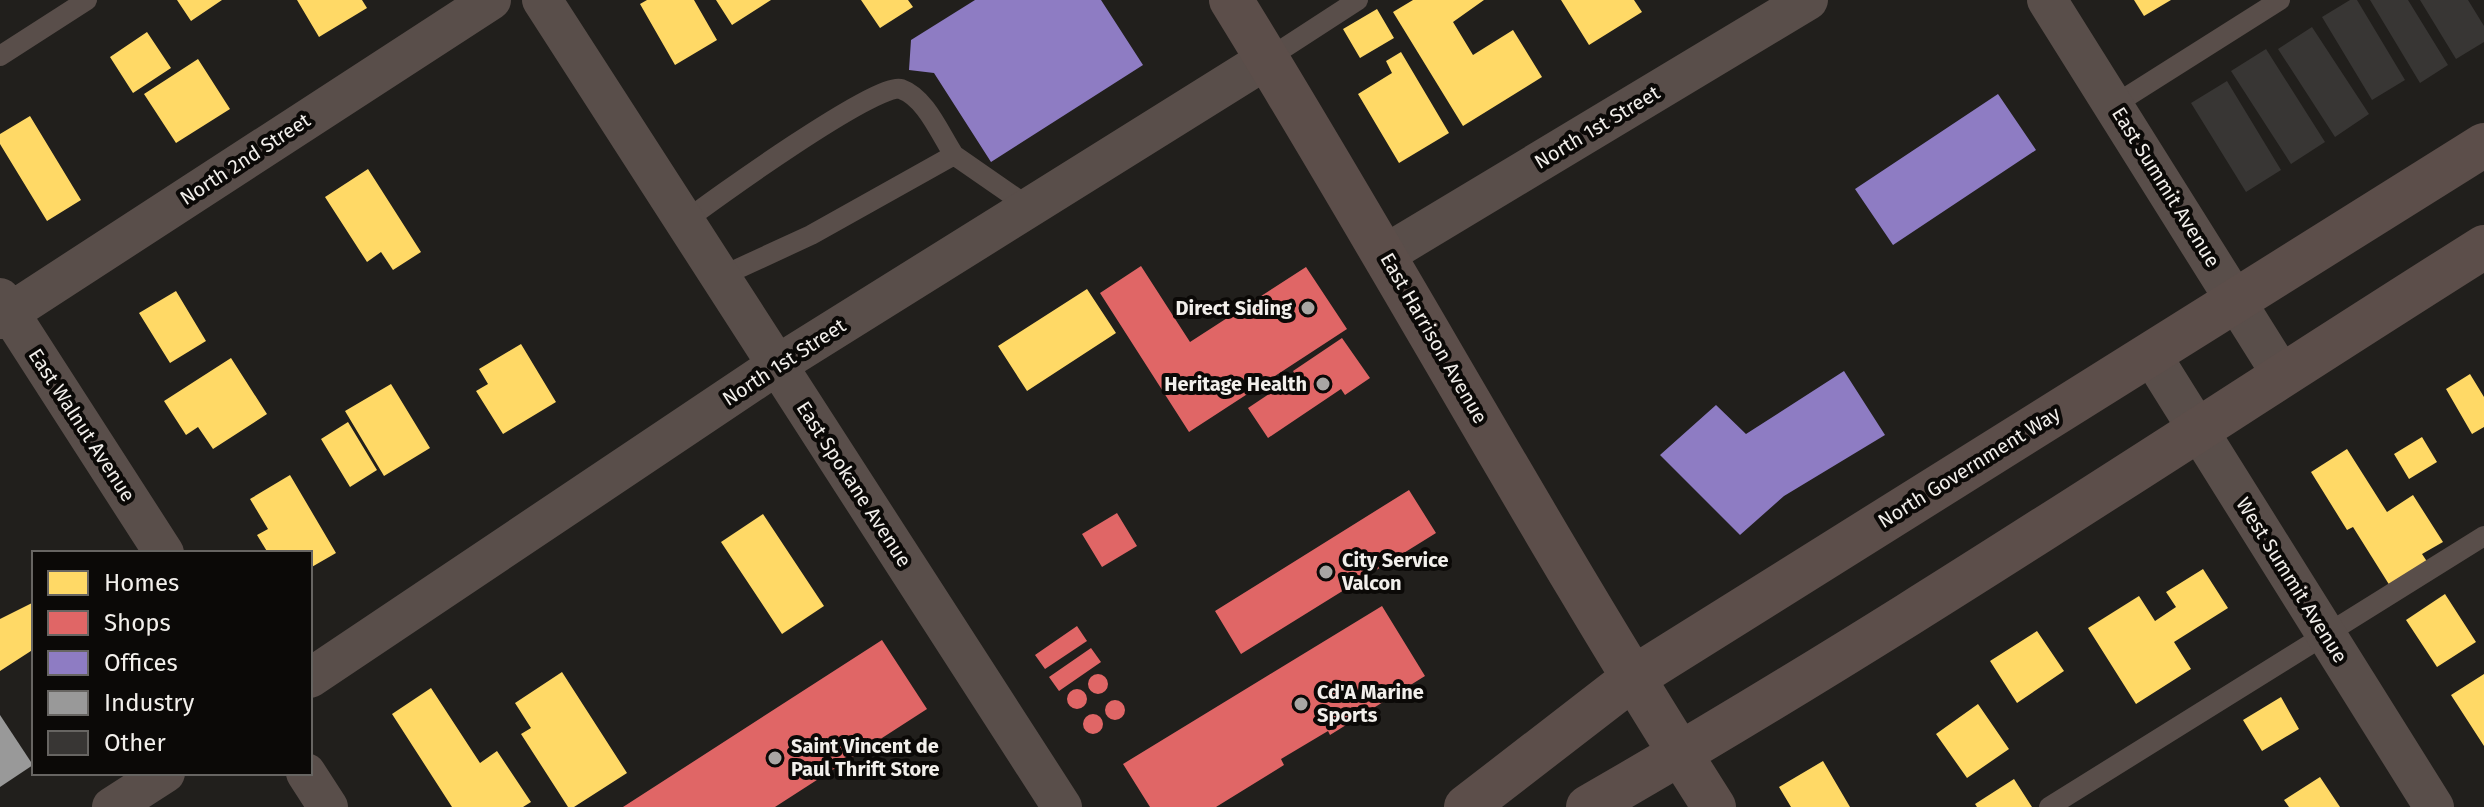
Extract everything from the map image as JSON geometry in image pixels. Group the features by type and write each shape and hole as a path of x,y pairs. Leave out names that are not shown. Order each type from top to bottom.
{"main road":[{"name":"East Harrison Avenue","path":"1231,0 1386,254 1633,678 1714,807"},
{"name":"North Government Way","path":"1466,807 1633,678 2484,145"},
{"path":"1588,807 1680,755 2199,432 2282,375 2484,247"}],"street":[{"name":"North 2nd Street","path":"3,310 491,0"},
{"name":"East Spokane Avenue","path":"542,0 1062,807"},
{"name":"North 1st Street","path":"1386,254 1808,0"},
{"name":"East Summit Avenue","path":"2047,0 2282,375"},
{"name":"North 1st Street","path":"312,677 777,365 1267,59"},
{"name":"East Walnut Avenue","path":"3,310 163,551"},
{"name":"West Summit Avenue","path":"2150,353 2434,807"},
{"path":"112,807 162,775"},
{"path":"307,775 328,807"}],"lane":[{"path":"0,56 87,0"},
{"path":"1267,59 1358,0"},
{"path":"2114,105 2280,0"},
{"path":"684,222 846,112 892,88 919,101 954,155 1029,207"},
{"path":"720,277 811,235 954,155"},
{"path":"2049,807 2484,536"}],"building: Homes":[{"path":"177,0 222,0 191,21"},
{"path":"297,0 362,0 367,8 319,37"},
{"path":"647,0 694,0 717,40 675,65 640,4"},
{"path":"716,0 771,0 732,25"},
{"path":"861,0 908,0 913,7 880,28"},
{"path":"1413,0 1484,0 1453,22 1473,55 1513,30 1542,77 1463,126 1393,12"},
{"path":"1561,0 1634,0 1642,12 1589,45"},
{"path":"2134,0 2171,0 2144,16"},
{"path":"1377,9 1394,38 1360,58 1343,29"},
{"path":"147,32 171,68 133,93 110,57"},
{"path":"1401,52 1449,133 1399,163 1358,94 1392,73 1386,61"},
{"path":"198,59 230,109 176,143 144,94"},
{"path":"30,116 81,200 47,221 0,144 0,134"},
{"path":"368,169 421,252 393,270 381,252 367,262 325,197"},
{"path":"1087,289 1116,333 1027,391 998,346"},
{"path":"176,291 206,341 170,363 139,313"},
{"path":"521,344 556,402 503,434 476,391 488,384 479,369"},
{"path":"231,358 267,414 213,449 198,427 186,435 164,401"},
{"path":"2470,374 2484,397 2484,427 2472,434 2446,389"},
{"path":"391,384 430,448 384,476 345,411"},
{"path":"348,422 377,470 350,487 321,439"},
{"path":"2422,437 2437,462 2409,479 2394,454"},
{"path":"2347,449 2387,512 2413,495 2443,542 2422,554 2428,563 2390,586 2353,527 2347,530 2311,472"},
{"path":"290,475 336,553 312,567 312,551 267,551 257,535 268,529 250,499"},
{"path":"763,514 824,606 782,634 721,542"},
{"path":"2203,569 2228,608 2174,642 2191,669 2136,704 2088,628 2139,596 2155,621 2176,607 2166,592"},
{"path":"2445,594 2476,642 2437,667 2406,620"},
{"path":"32,603 32,650 0,671 0,619"},
{"path":"2037,631 2064,671 2017,703 1990,661"},
{"path":"562,672 627,773 574,807 568,807 521,734 531,728 515,703"},
{"path":"2484,674 2484,746 2451,695"},
{"path":"431,688 480,763 497,751 531,802 523,807 452,807 392,714"},
{"path":"2281,697 2299,729 2262,751 2243,720"},
{"path":"1978,704 2009,749 1967,778 1936,734"},
{"path":"1823,761 1850,807 1791,807 1779,787"},
{"path":"2320,777 2340,807 2289,807 2284,800"},
{"path":"2014,779 2032,807 1977,807 1975,804"}],"building: Shops":[{"path":"1141,266 1190,342 1306,267 1347,329 1189,432 1100,293"},
{"name":"Heritage Health","path":"1342,338 1370,378 1345,395 1341,389 1268,438 1248,408 1296,376 1293,371"},
{"name":"City Service Valcon","path":"1409,490 1436,533 1241,654 1215,611"},
{"path":"1117,513 1137,546 1102,567 1082,534"},
{"name":"Cd'A Marine Sports","path":"1382,606 1425,676 1330,735 1328,731 1281,759 1284,765 1216,807 1150,807 1123,764"},
{"path":"1077,626 1087,641 1045,669 1035,655"},
{"name":"Saint Vincent de Paul Thrift Store","path":"882,640 927,709 775,807 623,807"},
{"path":"1091,648 1101,662 1059,691 1049,677"},
{"path":"1098,674 1105,677 1108,684 1105,691 1098,694 1091,691 1088,684 1091,677"},
{"path":"1077,689 1084,692 1087,699 1084,706 1077,709 1070,706 1067,699 1070,692"},
{"path":"1115,700 1122,703 1125,710 1122,717 1115,720 1108,717 1105,710 1108,703"},
{"path":"1093,714 1100,717 1103,724 1100,731 1093,734 1086,731 1083,724 1086,717"}],"building: Offices":[{"path":"975,0 1101,0 1143,65 991,162 934,73 909,70 911,40"},
{"path":"1998,94 2036,150 1893,245 1855,189"},
{"path":"1844,371 1885,435 1784,496 1740,535 1660,455 1716,405 1746,434"}],"building: Industry":[{"path":"0,715 32,766 0,787"}],"building: Other":[{"path":"2350,0 2357,0 2405,80 2372,100 2322,17"},
{"path":"2370,0 2408,0 2448,65 2420,83"},
{"path":"2420,0 2468,0 2484,26 2484,42 2456,59"},
{"path":"2312,27 2369,114 2335,137 2278,49"},
{"path":"2266,49 2325,142 2291,164 2231,71"},
{"path":"2227,81 2281,170 2246,192 2191,103"}],"place":[{"name":"Direct Siding","path":"1308,308"},
{"name":"Heritage Health","path":"1323,384"},
{"name":"City Service Valcon","path":"1326,572"},
{"name":"Cd'A Marine Sports","path":"1301,704"},
{"name":"Saint Vincent de Paul Thrift Store","path":"775,758"}]}
